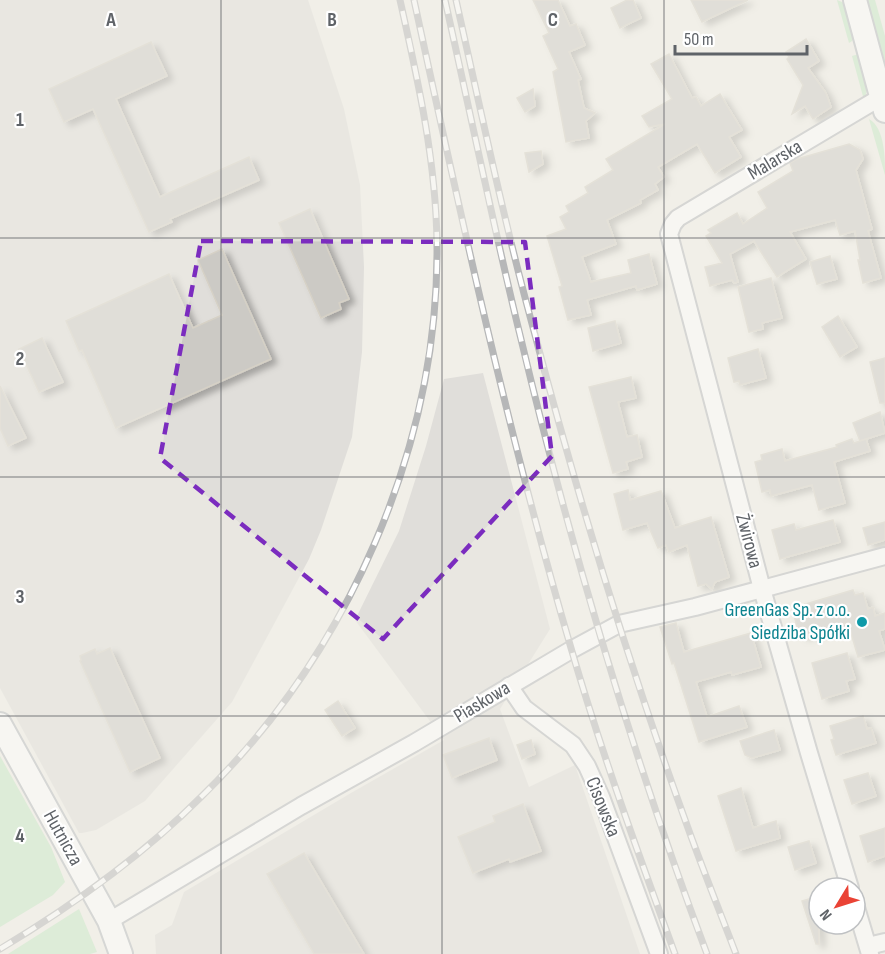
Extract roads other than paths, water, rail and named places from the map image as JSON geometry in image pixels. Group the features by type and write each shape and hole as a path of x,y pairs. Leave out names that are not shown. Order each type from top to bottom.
{"main road":[{"path":"855,0 883,104"},
{"name":"Hutnicza","path":"0,724 109,921 121,954"}],"street":[{"name":"Malarska","path":"672,226 678,218 883,104"},
{"name":"Żwirowa","path":"672,226 670,239 762,589 846,876"},
{"name":"Piaskowa","path":"109,921 301,806 619,624 695,607 885,556"},
{"name":"Cisowska","path":"509,686 524,708 573,745 587,766 601,797 659,954"},
{"path":"869,950 885,942"}],"railway":[{"path":"0,949 80,898 155,840 201,797 253,741 300,679 340,613 374,544 402,471 422,397 433,321 437,244 430,151 400,0"},
{"path":"414,0 486,325 548,568 595,725 675,954"},
{"path":"445,0 510,293 539,414 581,570 653,802 707,954"},
{"path":"456,0 513,249 587,519 666,767 736,954"}],"place":[{"name":"GreenGas Sp. z o.o. Siedziba Spółki","path":"862,622"}]}
